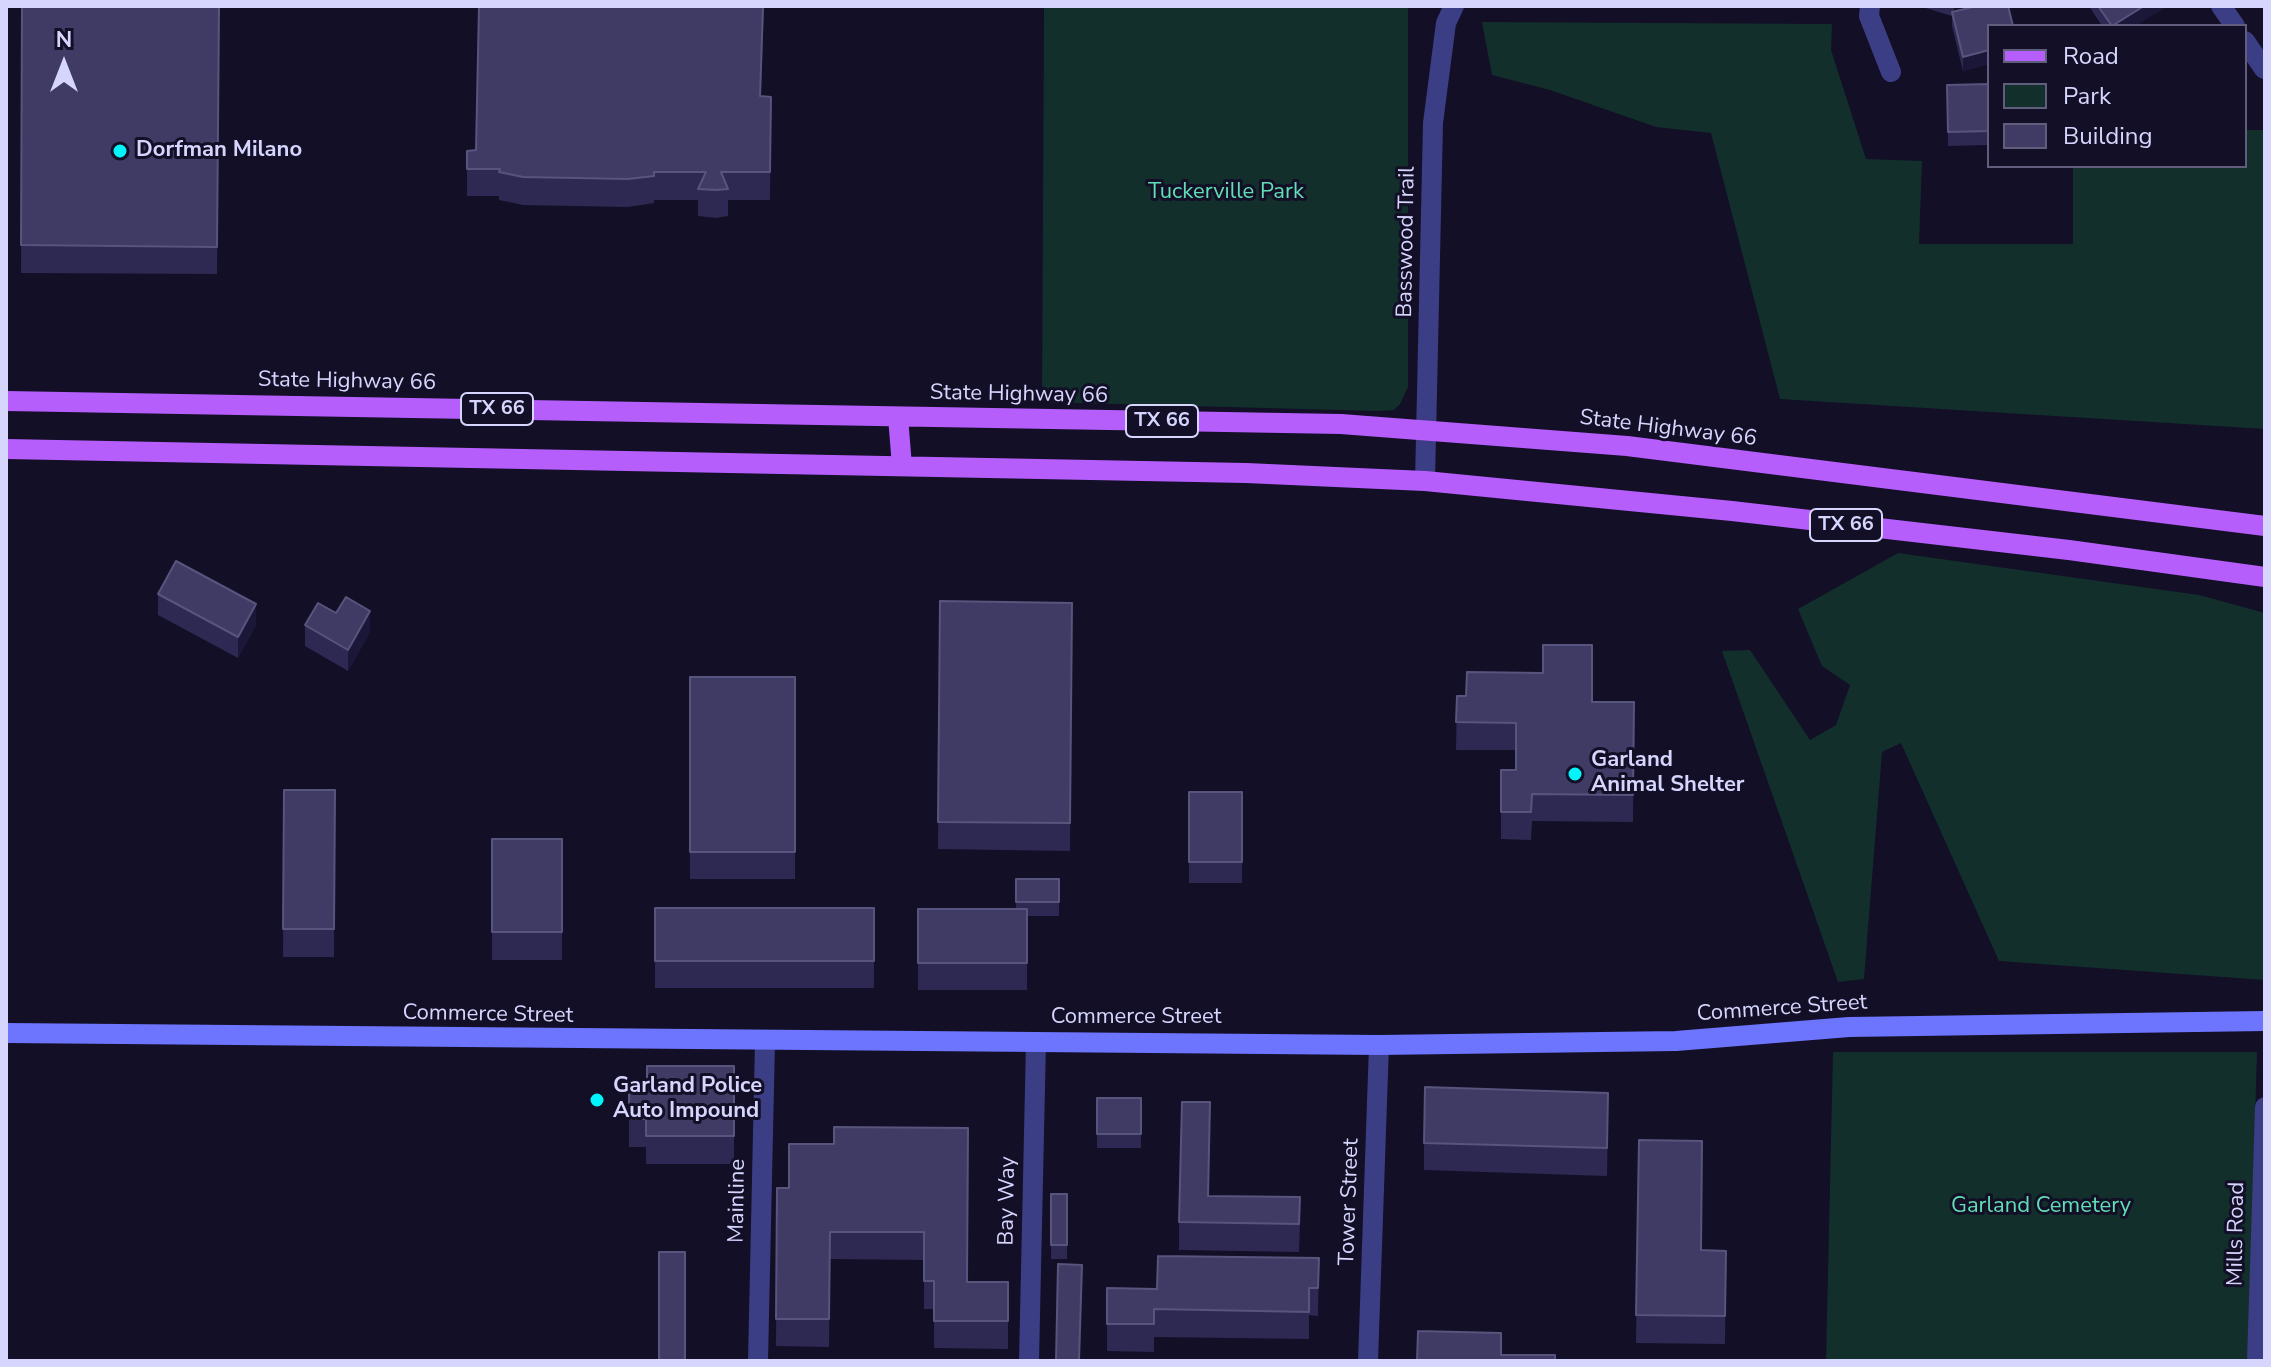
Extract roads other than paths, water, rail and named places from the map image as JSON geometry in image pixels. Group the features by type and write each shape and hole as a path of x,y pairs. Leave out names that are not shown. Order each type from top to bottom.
{"main road":[{"name":"State Highway 66","path":"6,401 1341,424 1627,446 2265,526"},
{"path":"898,417 902,466"},
{"name":"TX 66","path":"6,449 902,466 1425,481 1732,511 2069,550 2265,577"}],"street":[{"name":"Basswood Trail","path":"1425,481 1433,123 1446,23 1454,6"},
{"path":"1870,6 1869,16 1891,72"},
{"path":"2221,6 2234,24"},
{"path":"2247,44 2264,69"},
{"name":"Commerce Street","path":"6,1033 1379,1045 1676,1041 1849,1027 2265,1021"},
{"name":"Mainline","path":"758,1361 765,1041"},
{"name":"Bay Way","path":"1029,1361 1036,1042"},
{"name":"Tower Street","path":"1368,1361 1379,1045"},
{"name":"Mills Road","path":"2257,1361 2265,1107"}],"place":[{"name":"Dorfman Milano","path":"120,151"},
{"name":"Garland Animal Shelter","path":"1575,774"},
{"name":"Garland Police Auto Impound","path":"597,1100"}],"park label":[{"name":"Tuckerville Park","path":"1226,193"},
{"name":"Garland Cemetery","path":"2041,1207"}]}
